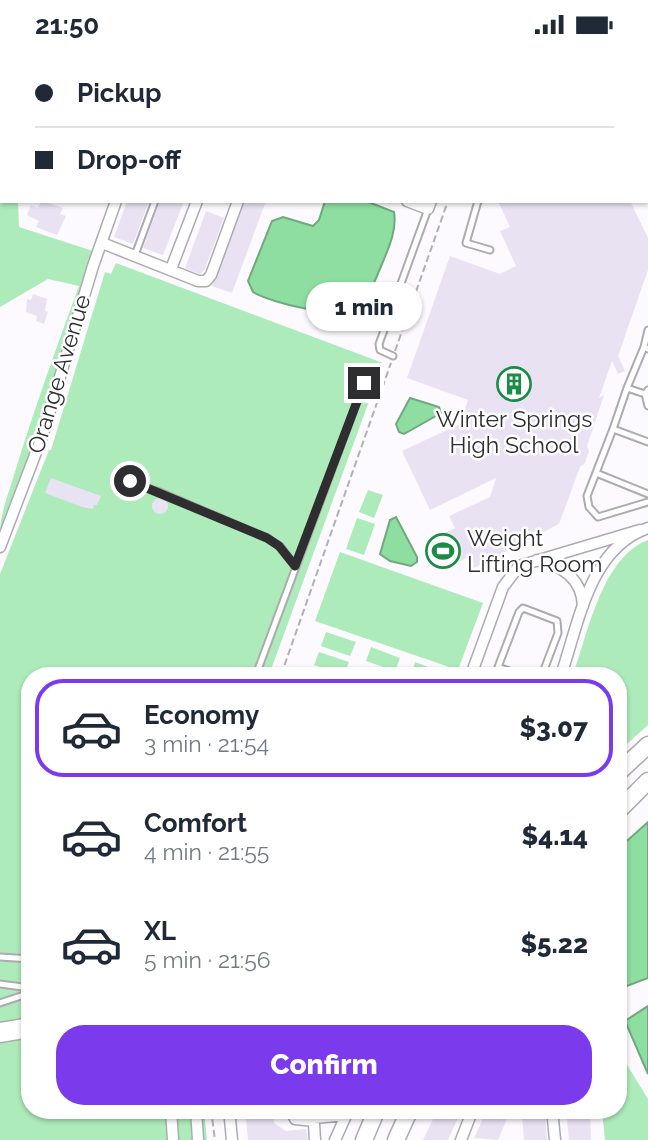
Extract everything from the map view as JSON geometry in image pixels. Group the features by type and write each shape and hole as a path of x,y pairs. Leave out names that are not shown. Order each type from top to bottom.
{"main road":[{"path":"627,765 648,745"},
{"path":"627,802 648,781"},
{"path":"364,1140 373,1119"},
{"path":"396,1140 405,1119"}],"street":[{"name":"Orange Avenue","path":"0,547 23,498 115,203"},
{"path":"171,269 196,203"},
{"path":"102,243 200,281 209,279 234,203"},
{"path":"474,667 503,587 519,566 535,559 644,529"},
{"path":"564,667 605,558 619,544 644,529"},
{"path":"535,559 562,569 572,576 579,586 584,610"},
{"path":"0,1028 21,1024"},
{"path":"0,1037 21,1034"},
{"path":"172,1119 173,1140"},
{"path":"197,1119 198,1140"},
{"path":"230,1119 232,1140"},
{"path":"313,1119 315,1140"},
{"path":"335,1140 345,1119"},
{"path":"461,1140 469,1119"},
{"path":"553,1119 555,1140"}],"lane":[{"path":"135,255 154,203"},
{"path":"477,203 467,243 490,250"},
{"path":"393,356 380,350 379,344 430,205"},
{"path":"648,330 646,348 627,388 587,496 589,507 598,517 648,502"},
{"path":"259,667 364,383"},
{"path":"627,388 647,392 648,406"},
{"path":"613,429 648,442"},
{"path":"596,473 648,494"},
{"path":"115,479 157,491 267,538 279,546 295,566"},
{"path":"498,667 519,612 529,609 557,621 558,633 545,667"},
{"path":"0,957 21,958"},
{"path":"0,984 21,988"},
{"path":"0,1003 21,994"}],"path":[{"path":"284,667 448,203"},
{"path":"212,1119 215,1140"}],"shaded area":[{"path":"0,203 18,203 19,227 93,251 38,433 0,533 3,511 21,452 79,286 48,279 0,307"},
{"path":"324,203 371,203 394,212 390,245 372,287 358,306 337,312 306,309 253,292 248,281 272,221 283,217 313,226 319,220"},
{"path":"116,263 383,363 272,667 21,667 21,1119 205,1119 207,1140 0,1140 0,574 51,450 105,272 111,274"},
{"path":"410,398 439,407 441,413 404,434 399,432 396,424"},
{"path":"368,490 383,495 374,518 359,512"},
{"path":"396,517 417,557 417,562 411,566 390,561 380,554 390,520"},
{"path":"357,518 375,524 364,555 346,549"},
{"path":"648,540 648,725 627,744 627,667 576,667 591,618 608,579 632,549"},
{"path":"340,552 483,603 459,667 449,667 315,621"},
{"path":"326,632 356,642 350,656 321,646"},
{"path":"371,647 400,658 397,667 383,667 366,661"},
{"path":"319,652 349,662 347,667 314,665"},
{"path":"415,662 429,667 413,667"},
{"path":"648,822 648,978 627,986 627,841"},
{"path":"648,1006 648,1074 627,1026 627,1020"},
{"path":"627,1065 648,1099 648,1140 605,1140 603,1119 627,1119"}],"building":[{"path":"41,203 48,203 63,208 60,214 66,216 57,235 36,227 39,221 27,215 31,205 37,208"},
{"path":"126,203 148,203 133,244 114,237"},
{"path":"159,203 183,203 163,255 143,248"},
{"path":"244,203 265,203 232,293 212,286"},
{"name":"Winter Springs High School","path":"499,203 631,203 648,238 648,270 618,356 625,371 618,374 612,361 599,398 604,395 587,446 589,451 585,463 580,467 559,524 474,568 469,557 442,569 428,541 455,528 449,516 490,497 496,478 430,510 402,451 460,424 468,400 407,378 450,256 500,274 516,266 500,231 510,227"},
{"path":"206,211 224,218 204,271 199,274 185,268"},
{"path":"33,294 47,299 45,311 48,312 44,324 36,321 37,316 26,312 27,299 31,300"},
{"path":"51,478 101,496 97,505 94,505 93,509 82,507 45,493"},
{"path":"160,498 166,500 166,512 160,514 154,512 152,506 154,500"},
{"path":"246,1119 274,1119 274,1123 286,1131 306,1129 308,1140 248,1140"},
{"path":"433,1119 457,1119 448,1140 423,1140"},
{"path":"483,1119 507,1119 498,1140 474,1138"},
{"path":"522,1119 545,1119 547,1140 524,1140"},
{"path":"567,1119 590,1119 591,1140 569,1140"}],"place":[{"name":"Winter Springs High School","path":"514,384"},
{"name":"Weight Lifting Room","path":"443,551"}],"route":[{"path":"130,481 267,538 279,546 295,566 364,383"}]}
